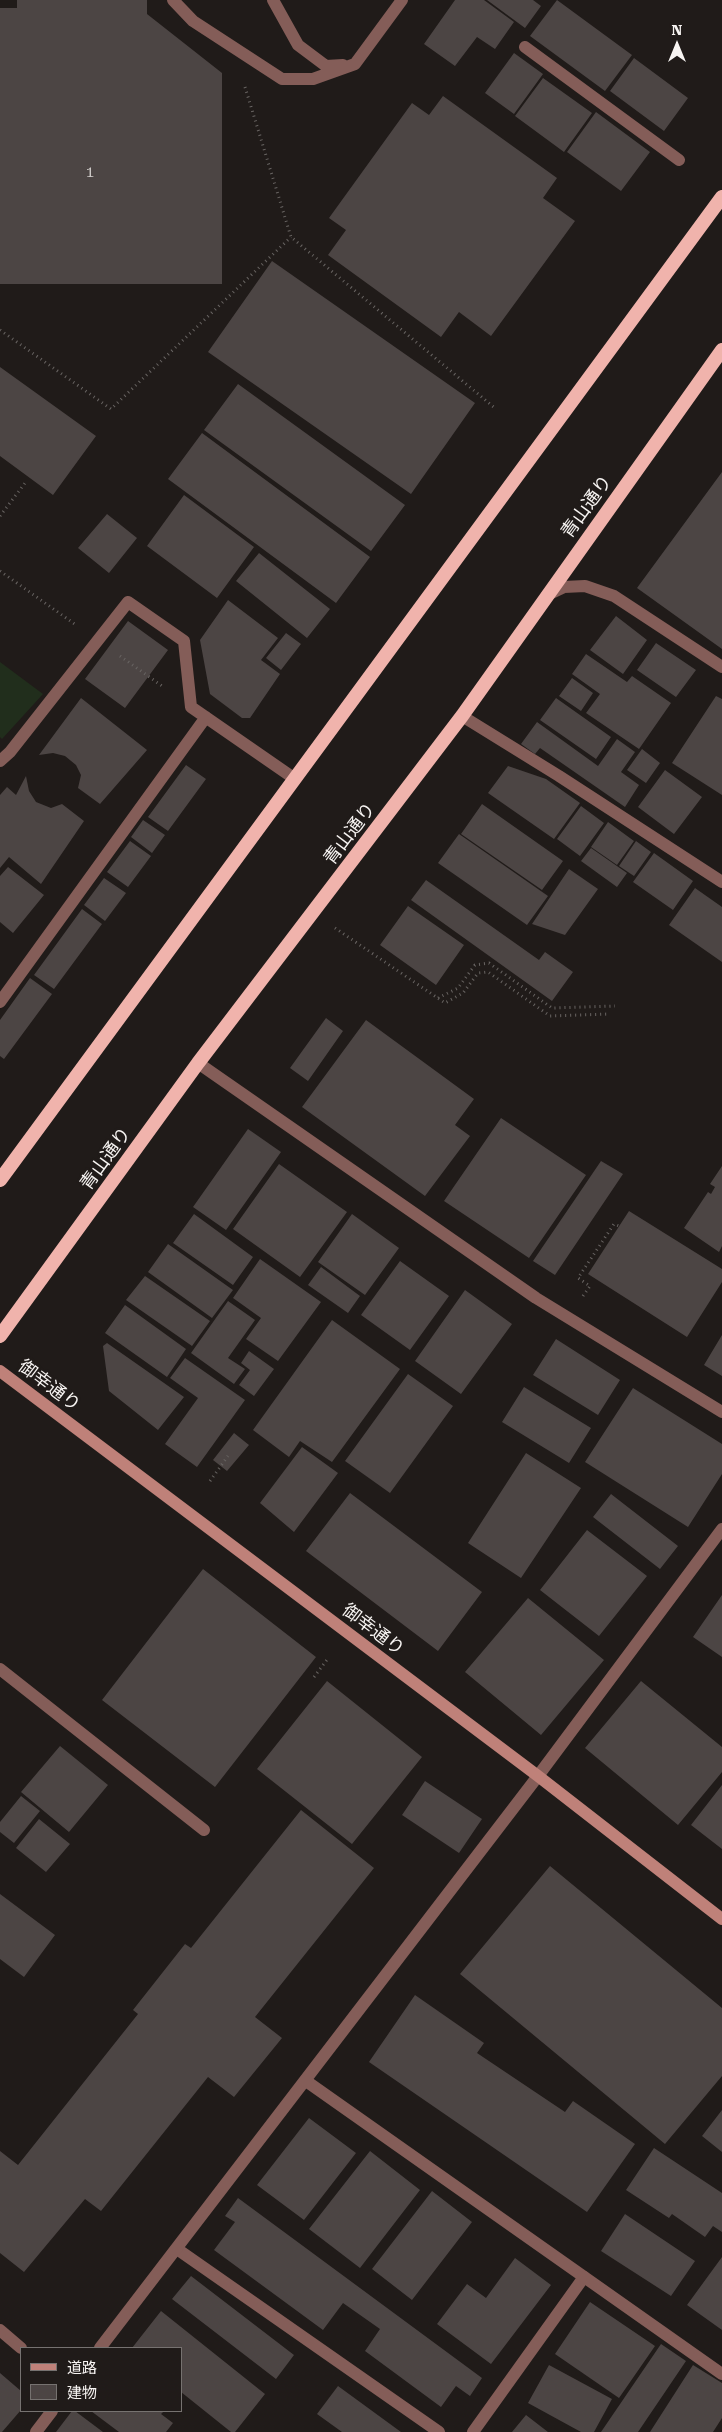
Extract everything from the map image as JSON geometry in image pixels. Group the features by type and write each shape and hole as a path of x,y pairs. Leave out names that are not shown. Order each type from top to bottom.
{"highway":[{"path":"0,1180 722,197"},
{"name":"青山通り","path":"0,1336 198,1063 462,716 722,350"}],"main road":[{"name":"御幸通り","path":"0,1371 538,1776 722,1919"}],"street":[{"path":"173,0 193,21 282,79 313,79 355,64 402,0"},
{"path":"273,0 298,45 326,66 355,64"},
{"path":"525,47 679,160"},
{"path":"546,596 564,587 585,586 614,596 722,667"},
{"path":"0,761 10,752 128,602 184,641 191,707 295,779"},
{"path":"462,716 559,776 722,882"},
{"path":"0,1002 206,717"},
{"path":"198,1063 536,1298 722,1412"},
{"path":"101,2347 538,1776 722,1529"},
{"path":"0,1669 204,1830"},
{"path":"306,2081 722,2374"},
{"path":"177,2249 439,2432"},
{"path":"473,2432 584,2277"},
{"path":"0,2330 20,2347"},
{"path":"36,2432 51,2412"}],"path":[{"path":"232,48 291,237 496,409"},
{"path":"0,330 110,409 291,237"},
{"path":"0,516 25,483"},
{"path":"314,913 445,1003 463,993 478,973 488,972 550,1016 609,1014"},
{"path":"438,998 458,988 475,966 489,963 552,1008 614,1006"},
{"path":"583,1271 614,1224 619,1226"},
{"path":"210,1481 228,1456"},
{"path":"314,1677 329,1657"}],"green space":[{"path":"0,662 43,694 2,739 0,737"}],"building":[{"path":"17,0 147,0 147,14 222,73 222,284 0,284 0,8 17,8"},
{"path":"455,0 484,0 514,22 495,49 477,37 455,66 424,44"},
{"path":"487,0 533,0 541,6 525,28"},
{"path":"557,0 632,55 605,91 530,36"},
{"path":"514,53 543,74 514,114 485,93"},
{"path":"634,58 688,98 664,131 610,91"},
{"path":"543,78 592,113 564,152 515,116"},
{"path":"443,96 557,178 543,198 575,221 491,336 459,312 441,337 328,255 346,230 329,218 412,103 429,115"},
{"path":"596,112 650,152 621,191 567,152"},
{"path":"272,261 475,403 411,494 208,352"},
{"path":"0,367 96,436 53,495 0,456"},
{"path":"238,384 405,505 371,551 204,430"},
{"path":"202,433 370,557 336,603 168,479"},
{"path":"722,472 722,649 637,588"},
{"path":"184,495 254,547 217,598 147,546"},
{"path":"107,514 137,538 109,573 78,548"},
{"path":"259,553 330,609 307,638 236,581"},
{"path":"228,600 278,638 261,660 280,674 250,718 242,718 210,694 200,640"},
{"path":"616,616 647,640 623,674 590,650"},
{"path":"128,621 168,650 125,708 85,679"},
{"path":"286,633 301,644 281,670 266,658"},
{"path":"656,643 696,670 676,697 637,670"},
{"path":"586,654 627,682 632,676 671,703 639,749 586,713 600,694 572,674"},
{"path":"572,678 593,693 581,711 559,696"},
{"path":"716,696 722,699 722,795 672,763"},
{"path":"81,698 147,750 100,804 78,788 81,775 76,765 65,756 53,753 39,755"},
{"path":"556,698 611,737 596,759 540,720"},
{"path":"537,722 598,766 617,739 635,752 621,772 639,785 625,807 540,748 535,754 521,744"},
{"path":"642,749 660,763 646,783 627,770"},
{"path":"186,765 206,779 168,831 148,817"},
{"path":"508,766 546,779 580,803 554,839 488,793"},
{"path":"665,770 702,797 674,834 638,807"},
{"path":"26,776 29,791 36,802 51,808 62,804 84,821 41,884 9,857 0,868 0,795 7,787 16,795"},
{"path":"482,804 563,861 542,890 461,834"},
{"path":"581,806 604,823 580,856 557,839"},
{"path":"143,820 165,835 152,853 131,837"},
{"path":"608,822 634,841 617,865 591,847"},
{"path":"459,834 548,896 527,925 438,863"},
{"path":"130,841 151,856 128,887 107,872"},
{"path":"636,841 651,852 634,876 619,866"},
{"path":"591,848 627,873 617,887 581,861"},
{"path":"654,853 693,881 673,910 633,882"},
{"path":"8,867 44,895 13,933 0,922 0,876"},
{"path":"569,869 598,889 565,935 532,924"},
{"path":"104,878 126,893 105,921 84,905"},
{"path":"426,880 539,960 545,952 573,972 552,1001 411,900"},
{"path":"695,888 722,907 722,962 669,925"},
{"path":"408,906 464,945 436,985 380,945"},
{"path":"82,909 102,924 54,989 34,975"},
{"path":"30,978 52,994 4,1059 0,1056 0,1020"},
{"path":"326,1018 343,1031 308,1081 290,1068"},
{"path":"366,1020 474,1099 455,1125 470,1136 425,1196 302,1107"},
{"path":"501,1118 586,1175 529,1258 444,1201"},
{"path":"248,1129 281,1152 226,1230 193,1207"},
{"path":"601,1161 623,1174 555,1275 533,1261"},
{"path":"279,1164 347,1212 300,1277 233,1229"},
{"path":"722,1166 722,1246 719,1252 684,1228 708,1192 711,1194 715,1187 710,1184"},
{"path":"629,1211 722,1269 722,1282 687,1337 588,1274"},
{"path":"194,1214 253,1257 233,1285 173,1243"},
{"path":"352,1214 399,1248 365,1295 318,1262"},
{"path":"168,1244 233,1290 212,1318 148,1272"},
{"path":"260,1259 321,1302 278,1361 246,1339 261,1318 233,1298"},
{"path":"400,1261 449,1296 410,1350 361,1315"},
{"path":"321,1267 360,1296 348,1313 308,1285"},
{"path":"145,1276 210,1321 192,1346 126,1300"},
{"path":"465,1290 512,1324 461,1394 415,1361"},
{"path":"228,1301 255,1320 228,1358 245,1369 234,1384 191,1353"},
{"path":"125,1305 186,1349 167,1377 105,1333"},
{"path":"332,1320 400,1369 332,1462 300,1441 289,1457 253,1430"},
{"path":"722,1335 722,1376 704,1365"},
{"path":"556,1339 620,1380 598,1415 533,1375"},
{"path":"107,1343 184,1397 158,1430 109,1391 103,1346"},
{"path":"249,1351 274,1369 254,1396 239,1385 250,1370 241,1363"},
{"path":"185,1358 245,1400 197,1467 165,1444 198,1398 170,1378"},
{"path":"408,1374 453,1406 390,1493 345,1461"},
{"path":"524,1387 591,1428 569,1463 502,1422"},
{"path":"633,1388 722,1444 722,1474 688,1527 585,1462"},
{"path":"234,1433 249,1445 227,1471 213,1460"},
{"path":"302,1447 338,1473 294,1532 260,1503"},
{"path":"526,1453 581,1488 521,1578 468,1543"},
{"path":"350,1493 482,1592 438,1651 306,1551"},
{"path":"611,1494 678,1546 660,1569 593,1517"},
{"path":"587,1530 647,1576 599,1636 540,1590"},
{"path":"203,1569 316,1657 215,1787 102,1700"},
{"path":"722,1595 722,1657 693,1637"},
{"path":"528,1598 604,1660 541,1735 465,1672"},
{"path":"327,1681 422,1757 352,1844 257,1769"},
{"path":"641,1681 722,1747 722,1772 678,1825 585,1748"},
{"path":"60,1746 108,1785 69,1832 21,1792"},
{"path":"425,1781 482,1819 459,1853 402,1815"},
{"path":"722,1785 722,1849 691,1825"},
{"path":"21,1796 40,1811 14,1843 0,1832 0,1822"},
{"path":"301,1810 374,1868 255,2017 282,2038 234,2097 208,2077 101,2211 85,2199 24,2272 0,2253 0,2151 18,2165 138,2014 133,2010 185,1944 191,1948"},
{"path":"39,1819 70,1844 46,1872 16,1848"},
{"path":"550,1866 722,2008 722,2076 665,2144 460,1974"},
{"path":"0,1894 55,1935 24,1977 0,1959"},
{"path":"415,1995 484,2043 477,2053 565,2112 573,2101 635,2144 587,2212 369,2062"},
{"path":"722,2110 722,2152 702,2136"},
{"path":"309,2118 356,2153 304,2220 257,2185"},
{"path":"654,2148 722,2193 722,2232 713,2226 705,2237 672,2214 669,2218 626,2190"},
{"path":"370,2151 420,2190 360,2268 309,2229"},
{"path":"432,2191 472,2222 412,2300 372,2269"},
{"path":"238,2198 482,2378 470,2396 456,2386 441,2407 365,2351 380,2329 343,2303 323,2330 214,2250 235,2222 225,2216"},
{"path":"625,2214 695,2261 671,2296 601,2251"},
{"path":"722,2257 722,2330 687,2305"},
{"path":"515,2258 551,2285 491,2364 437,2324 467,2284 486,2298"},
{"path":"191,2276 294,2355 276,2379 172,2299"},
{"path":"590,2302 655,2346 619,2398 555,2354"},
{"path":"161,2311 265,2394 235,2432 231,2432 182,2393 182,2347 133,2347"},
{"path":"661,2344 686,2361 638,2432 601,2432"},
{"path":"549,2365 612,2399 594,2432 581,2432 528,2403"},
{"path":"693,2365 722,2383 722,2418 713,2432 650,2432"},
{"path":"0,2373 20,2390 20,2411 0,2432"},
{"path":"338,2386 401,2432 342,2432 317,2414"},
{"path":"71,2412 76,2412 103,2432 56,2432"},
{"path":"92,2412 163,2412 161,2414 173,2423 166,2432 119,2432"},
{"path":"526,2415 548,2432 512,2432"}]}
